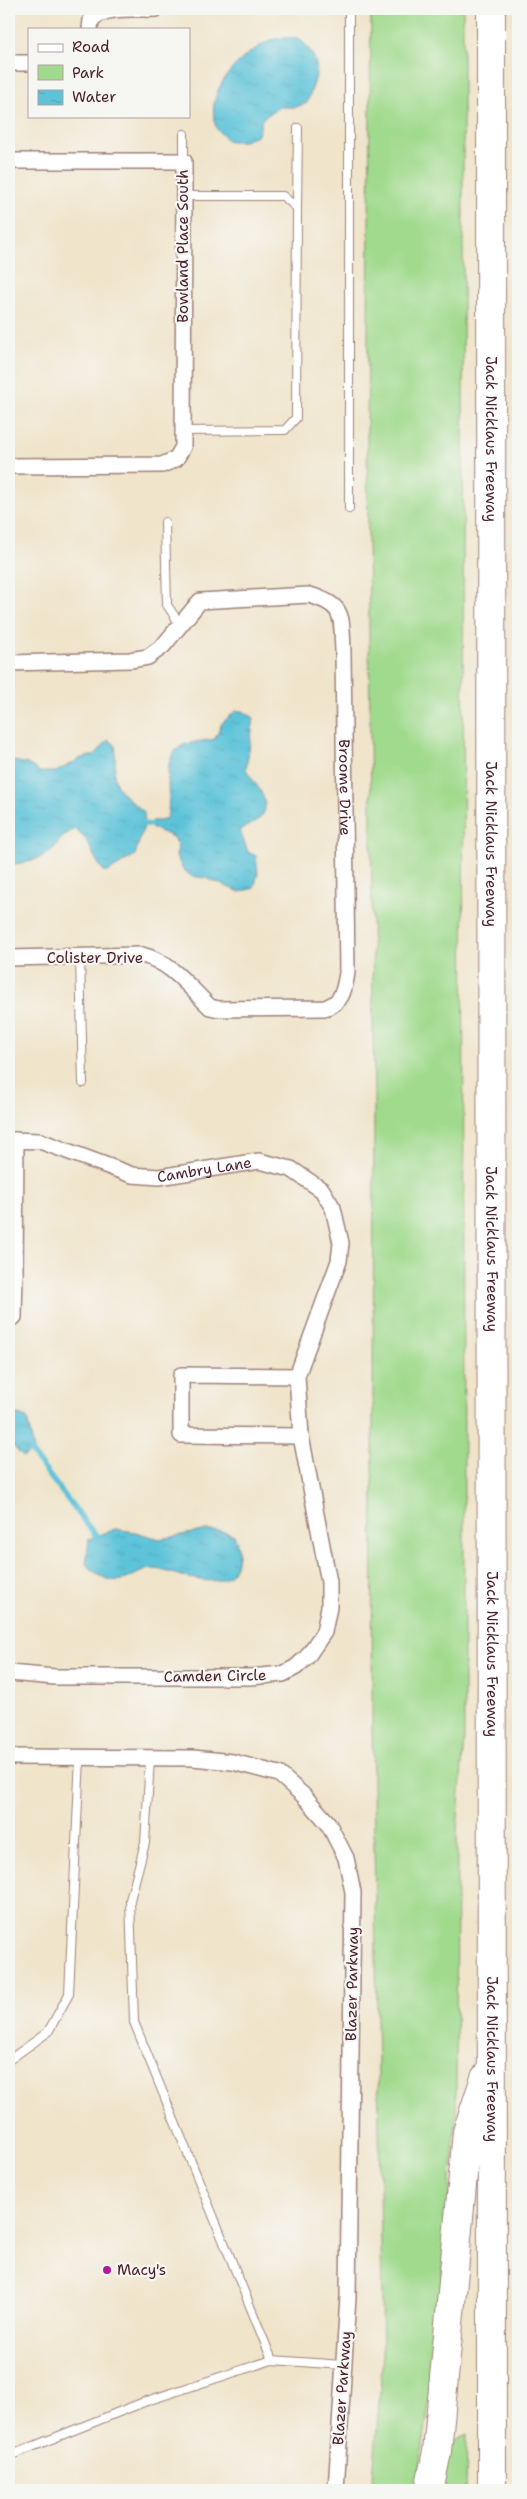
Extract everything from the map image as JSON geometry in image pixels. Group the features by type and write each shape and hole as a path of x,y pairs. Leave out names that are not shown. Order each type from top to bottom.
{"highway":[{"name":"Jack Nicklaus Freeway","path":"491,9 490,1387 493,1731 492,2490"},
{"path":"429,2490 436,2452 467,2132 492,2058"}],"street":[{"path":"90,24 96,14 106,11 156,9"},
{"path":"9,63 28,64"},
{"name":"Bowland Place South","path":"9,161 184,161 183,447 176,459 162,465 9,466"},
{"name":"Broome Drive","path":"180,624 200,601 309,595 330,602 341,615 347,972 340,999"},
{"path":"9,663 130,660 148,657 163,646 180,624"},
{"name":"Colister Drive","path":"9,958 142,955 156,958 166,964 210,1007 219,1009 324,1008 340,999"},
{"path":"9,1317 14,1317 12,1274 12,1140"},
{"name":"Cambry Lane","path":"12,1140 40,1141 68,1150 107,1167 132,1174 160,1177 259,1161 291,1169 322,1190 333,1208 341,1243 339,1261 297,1376 301,1436"},
{"path":"297,1376 181,1375 181,1434 301,1436"},
{"name":"Camden Circle","path":"9,1673 55,1677 250,1677 283,1674 296,1667 307,1657 324,1632 329,1607 329,1582 301,1436"},
{"name":"Blazer Parkway","path":"9,1757 193,1758 233,1762 280,1774 304,1796 328,1823 346,1858 353,1892 348,2297 342,2365 336,2490"}],"lane":[{"path":"349,9 349,509"},
{"path":"182,431 285,430 296,418 298,128"},
{"path":"184,134 184,161"},
{"path":"184,196 282,196 297,208"},
{"path":"165,522 166,605 180,624"},
{"path":"80,957 83,1083"},
{"path":"9,2060 48,2032 68,1994 80,1757"},
{"path":"150,1759 144,1844 130,1900 134,2022 272,2360"},
{"path":"9,2456 144,2402 272,2360 342,2365"}],"green space":[{"path":"371,9 463,9 464,1740 457,1831 456,2121 436,2352 417,2490 372,2490 383,2355 372,1729 374,1107 367,438"},
{"path":"467,2434 466,2490 442,2490 450,2442"}],"water":[{"path":"299,38 312,55 316,68 314,83 307,103 296,107 279,107 262,119 258,135 244,141 228,141 217,129 213,113 220,87 228,74 237,63 260,46 275,39"},
{"path":"236,711 243,711 254,718 246,769 261,793 265,806 264,812 256,822 240,831 248,852 256,856 258,873 254,888 240,892 206,878 191,876 183,869 176,856 178,848 173,837 152,828 152,821 161,821 167,817 169,766 171,757 176,750 184,745 215,739 222,723"},
{"path":"108,740 115,745 115,780 117,785 127,798 144,812 144,826 135,855 106,873 76,829 64,836 53,849 38,859 9,864 9,760 28,764 40,772 56,772 81,758 95,755"},
{"path":"9,1412 27,1418 34,1450 23,1457 13,1446 9,1445"},
{"path":"115,1529 160,1539 203,1531 220,1531 234,1535 238,1550 236,1565 230,1574 222,1579 211,1581 199,1580 155,1569 143,1571 126,1579 109,1579 98,1575 86,1563 89,1539"}],"waterway":[{"path":"144,824 152,825"},
{"path":"31,1452 96,1536"}],"place":[{"name":"Macy's","path":"107,2270"}]}
